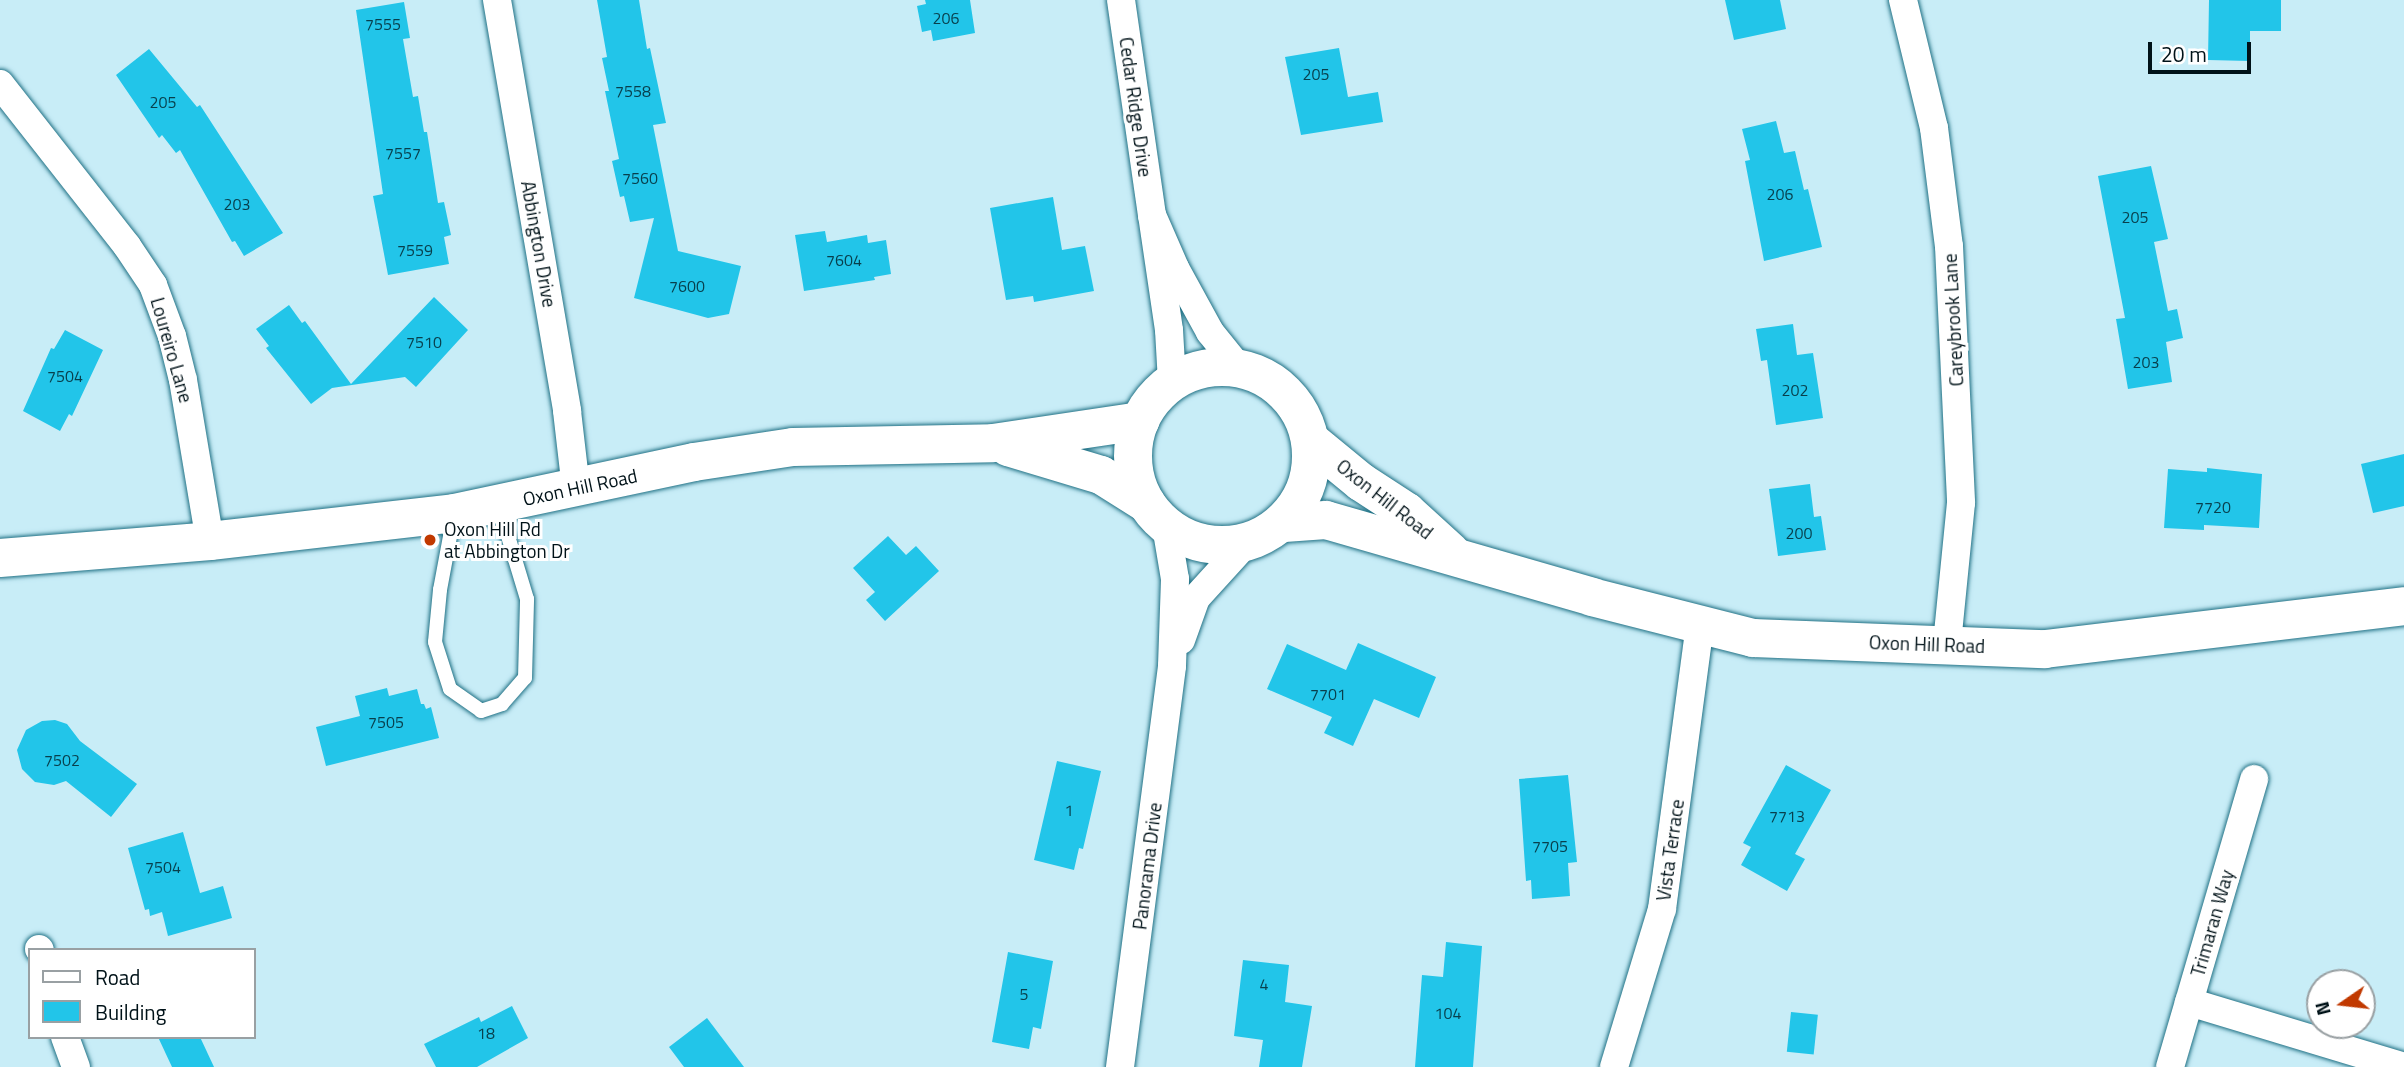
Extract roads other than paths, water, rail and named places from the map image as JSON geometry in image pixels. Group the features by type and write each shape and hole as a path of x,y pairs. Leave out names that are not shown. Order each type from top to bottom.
{"main road":[{"path":"1216,367 1239,368 1273,382 1298,408 1311,441 1307,485 1283,523 1266,535 1246,543 1218,546 1190,540 1156,515 1135,468 1133,449 1140,421 1159,393 1172,382 1193,371 1216,367"},
{"name":"Oxon Hill Road","path":"0,558 210,541 454,513 694,462 793,447 993,443 1140,421"},
{"name":"Oxon Hill Road","path":"1311,441 1361,482 1406,512 1458,558"},
{"name":"Oxon Hill Road","path":"993,443 1101,475 1156,515"},
{"name":"Oxon Hill Road","path":"1283,523 1326,520 1700,626 1752,638 2045,649 2404,606"}],"street":[{"name":"Abbington Drive","path":"497,0 567,411 576,488"},
{"name":"Cedar Ridge Drive","path":"1121,0 1169,330 1172,382"},
{"name":"Careybrook Lane","path":"1903,0 1934,128 1949,246 1961,503 1947,644"},
{"name":"Loureiro Lane","path":"0,83 128,246 153,285 172,336 183,380 210,541"},
{"name":"Cedar Ridge Drive","path":"1152,215 1175,268 1200,313 1239,368"},
{"name":"Panorama Drive","path":"1120,1067 1172,666 1175,579 1156,515"},
{"name":"Panorama Drive","path":"1172,666 1196,598 1246,543"},
{"name":"Vista Terrace","path":"1614,1067 1662,909 1700,626"},
{"name":"Trimaran Way","path":"2170,1067 2254,779"},
{"path":"2189,1002 2404,1067"},
{"path":"66,1039 76,1067"}],"lane":[{"path":"454,513 440,590 435,642 450,689 481,711 502,704 525,678 527,599 499,505"}],"place":[{"name":"Oxon Hill Rd at Abbington Dr","path":"430,540"}]}
